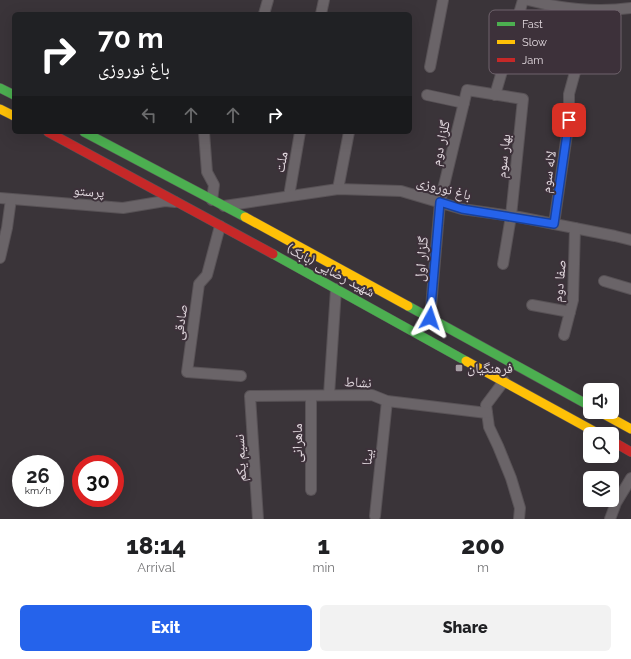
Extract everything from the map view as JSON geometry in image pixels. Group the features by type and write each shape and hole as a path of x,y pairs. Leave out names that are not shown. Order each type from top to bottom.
{"main road":[{"path":"0,88 12,94"},
{"path":"0,109 12,115"},
{"name":"شهید رضایی (بابک)","path":"52,134 586,427"},
{"name":"شهید رضایی (بابک)","path":"88,134 224,206 583,402"},
{"path":"613,419 631,429"},
{"path":"619,445 631,452"}],"street":[{"path":"265,12 268,0"},
{"path":"321,12 324,0"},
{"path":"430,67 443,0"},
{"path":"520,10 523,0"},
{"path":"528,0 548,6 581,10"},
{"path":"606,10 611,0"},
{"path":"614,10 631,8"},
{"path":"495,95 501,74"},
{"name":"لاله سوم","path":"554,224 569,120 569,94 574,74"},
{"name":"گلزار دوم","path":"440,202 467,90 495,95"},
{"path":"427,95 464,102"},
{"name":"بهار سوم","path":"495,95 523,99 511,216 502,264"},
{"path":"204,134 207,172 214,185 212,200"},
{"name":"ملت","path":"289,196 300,134"},
{"path":"338,188 349,134"},
{"name":"باغ نوروزی","path":"224,206 338,188 401,191 462,209 511,216 631,240"},
{"name":"پرستو","path":"0,198 123,208 165,201 176,202"},
{"path":"0,258 7,228 11,199"},
{"name":"گلزار اول","path":"430,318 440,202"},
{"name":"صادقی","path":"220,226 207,275 199,284 187,372 241,376"},
{"name":"صفا دوم","path":"564,335 573,300 575,228"},
{"path":"604,282 631,289"},
{"path":"329,395 336,289"},
{"path":"532,305 570,312"},
{"path":"504,381 486,405 489,427 511,478 520,508 519,519"},
{"name":"نشاط","path":"250,396 372,394 386,401 487,413"},
{"name":"نسیم یکم","path":"250,396 258,519"},
{"name":"ماهرانی","path":"311,396 311,490"},
{"name":"بینا","path":"375,516 386,401"},
{"path":"610,519 616,502 631,478"}],"traffic: fast":[{"path":"0,88 12,94"},
{"path":"88,134 245,217"},
{"path":"273,254 466,361"},
{"path":"408,306 583,402"}],"traffic: slow":[{"path":"0,109 12,115"},
{"path":"245,217 408,306"},
{"path":"466,361 586,427"},
{"path":"613,419 631,429"}],"traffic: jam":[{"path":"52,134 273,254"},
{"path":"619,445 631,452"}],"place":[{"name":"فرهنگیان","path":"459,368"}],"route":[{"path":"430,318 440,202 462,209 519,217 554,224 569,120"}]}
